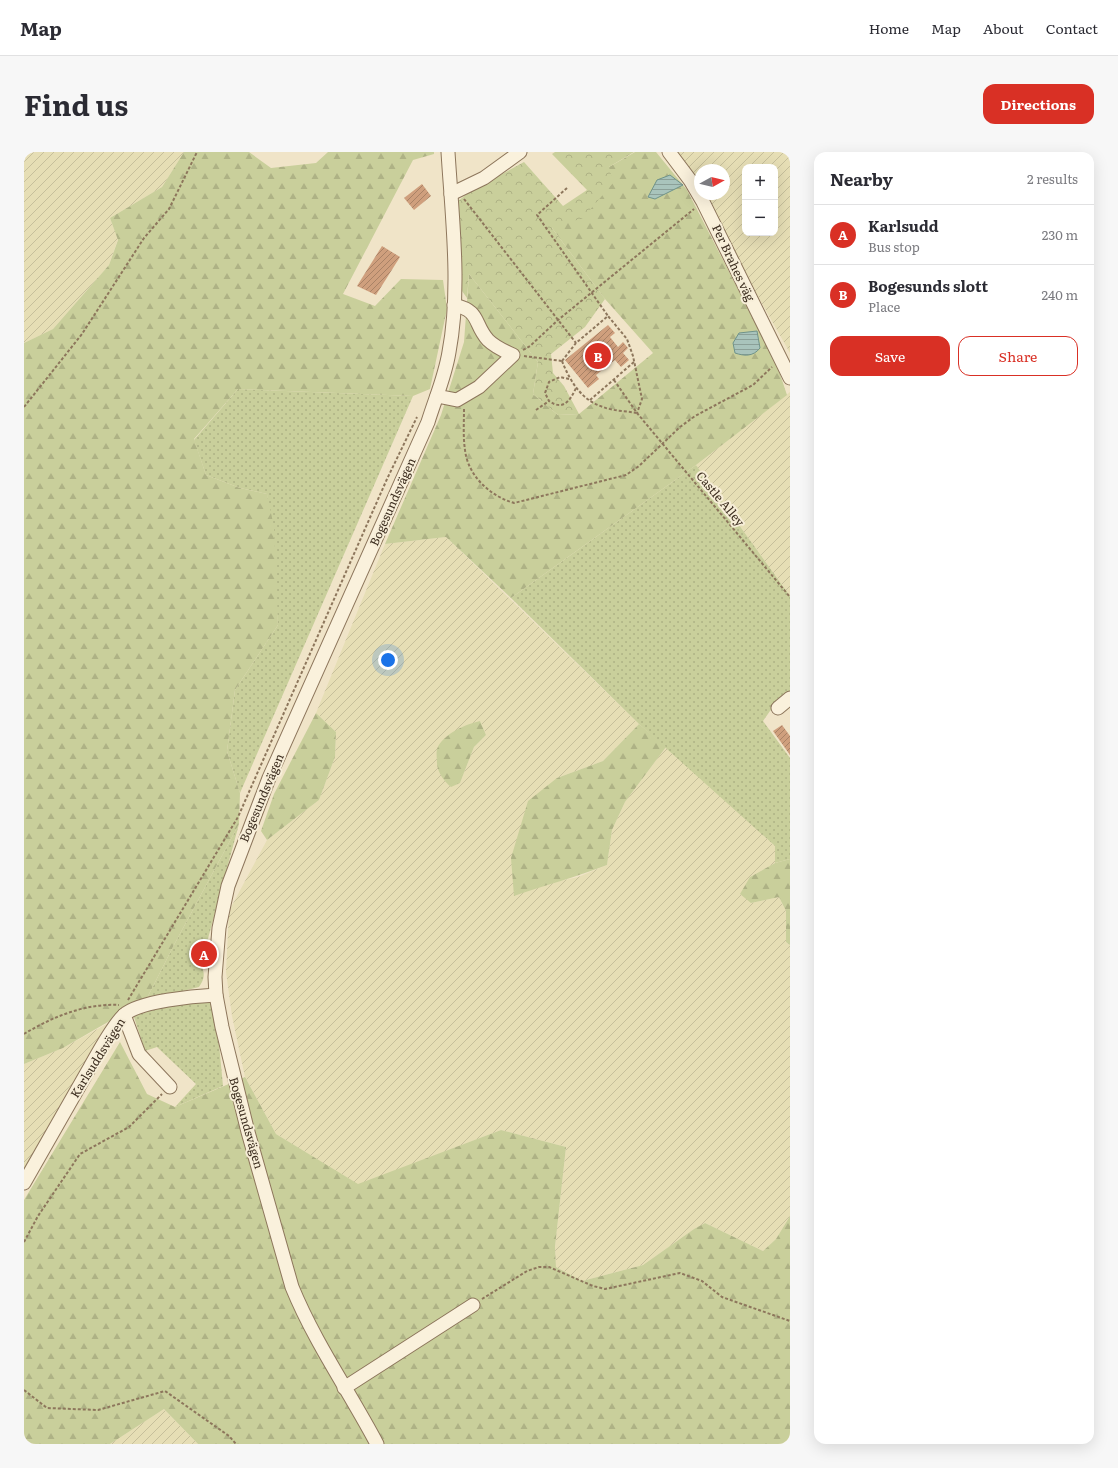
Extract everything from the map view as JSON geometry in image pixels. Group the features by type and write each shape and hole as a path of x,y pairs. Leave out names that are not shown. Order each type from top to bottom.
{"street":[{"name":"Bogesundsvägen","path":"377,1444 304,1317 292,1287 232,1072 216,995 216,953 219,928 228,886 239,854 269,778 359,578 435,401 449,353 454,305 455,193 448,152"},
{"path":"455,193 484,178 520,152"},
{"name":"Per Brahes väg","path":"669,152 690,180 703,202 790,378"},
{"path":"435,401 457,400 479,387 513,355 500,349 488,339 473,313 464,307 454,305"},
{"path":"778,708 790,698"},
{"name":"Karlsuddsvägen","path":"24,1183 124,1010 189,996 216,995"},
{"path":"124,1010 139,1054 170,1087"},
{"path":"344,1388 473,1305"}],"path":[{"path":"24,407 82,334 144,238 168,209 197,152"},
{"path":"562,361 569,379 576,388 590,400 602,407 637,413 642,399 634,362 627,339 592,294 537,215 567,188"},
{"path":"455,193 576,343"},
{"path":"513,355 530,346 558,320 592,294 703,202"},
{"path":"562,361 576,343 608,316"},
{"path":"513,355 562,361"},
{"path":"457,400 464,409 465,452 472,470 480,483 501,499 514,503 626,475 639,466 695,416 753,385 780,360"},
{"path":"590,400 634,362"},
{"path":"569,379 560,377 549,382 545,393 549,401 560,406 566,404 570,400 576,388"},
{"name":"Castle Alley","path":"614,380 637,413 662,444 790,597"},
{"path":"127,1001 238,817 413,424 420,410 435,401"},
{"path":"536,410 549,401"},
{"path":"24,1034 70,1012 107,1004 124,1010"},
{"path":"24,1242 38,1216 80,1154 129,1127 170,1087"},
{"path":"473,1305 527,1272 539,1268 549,1268 593,1286 605,1289 680,1273 702,1281 722,1297 790,1321"},
{"path":"24,1390 47,1408 98,1410 165,1391 229,1436 236,1444"}],"shaded area":[{"path":"24,152 184,152 162,187 110,218 118,239 109,265 53,329 24,343"},
{"path":"674,152 790,152 790,353 703,200 730,200 730,164 694,164 694,184"},
{"path":"790,392 790,596 696,465"},
{"path":"446,537 639,724 603,761 557,778 514,895 546,884 578,877 607,865 612,830 625,802 666,747 775,846 775,863 750,877 751,903 779,897 786,911 786,942 790,945 790,1216 776,1239 763,1251 705,1223 694,1229 643,1265 582,1281 556,1267 555,1248 566,1147 501,1130 358,1185 276,1134 245,1077 232,1016 226,972 229,911 267,840 319,800 335,757 336,732 316,713 385,544","holes":["480,721 486,735 474,747 460,783"]},
{"path":"112,1021 24,1172 24,1064 63,1048"},
{"path":"164,1409 198,1444 110,1444"}],"green space":[{"path":"184,152 249,152 271,168 316,163 328,152 434,152 434,154 413,160 343,294 375,306 401,279 443,280 447,309 430,389 413,396 238,389 194,439 206,475 240,488 267,494 274,527 278,625 235,690 227,751 240,793 239,824 146,1000 63,1048 24,1064 24,343 53,329 109,265 118,240 110,218 162,187"},
{"path":"555,152 634,152 609,167 613,183 583,218 552,228 605,299 585,327 551,354 553,373 564,386 579,414 558,415 533,394 538,362 469,274 467,298 462,291 457,218 458,201 471,191 524,162 563,206 587,190 552,154"},
{"path":"635,152 656,152 687,190 777,365 787,395 696,465 511,598 446,537 385,544 441,415 464,342 469,274 538,362 533,394 558,415 579,414 653,353 605,299 552,228 609,167"},
{"path":"238,389 413,396 240,793 227,751 235,690 278,625 267,494 240,488 206,475 194,440"},
{"path":"696,465 790,596 790,693 770,711 763,721 790,758 790,859 775,863 775,846 639,724 511,598"},
{"path":"316,713 336,732 335,757 319,800 267,840 261,831 274,794"},
{"path":"480,721 486,735 474,747 460,783 451,787 440,774 437,764 437,749 444,739 456,730"},
{"path":"639,724 666,747 625,802 612,830 607,865 514,896 511,858 528,801 557,778 603,761"},
{"path":"239,824 206,946 197,959 204,973 199,987 146,1000 175,943"},
{"path":"790,859 790,945 786,942 786,911 779,897 751,903 740,894 750,877 775,863"},
{"path":"201,999 212,1003 219,1044 223,1086 175,1107 196,1084 157,1047 145,1051 133,1014"},
{"path":"120,1042 147,1094 175,1107 245,1077 276,1134 358,1184 501,1130 566,1147 555,1247 556,1267 582,1281 643,1265 694,1229 705,1223 763,1251 776,1239 790,1216 790,1444 198,1444 164,1409 110,1444 24,1444 24,1200"}],"water":[{"path":"670,175 683,185 655,199 648,197 657,180"},
{"path":"757,331 760,348 757,351 748,355 735,353 733,343 739,333"}],"building":[{"path":"422,184 431,196 414,210 404,198"},
{"path":"382,246 400,257 376,295 357,286"},
{"path":"608,325 615,333 610,337 618,347 623,342 628,348 623,353 629,360 621,367 615,360 596,375 599,379 588,388 565,360"},
{"path":"782,725 790,736 790,755 773,731"}],"place":[{"name":"Bogesunds slott","path":"598,356"},
{"name":"Karlsudd","path":"204,954"}]}
